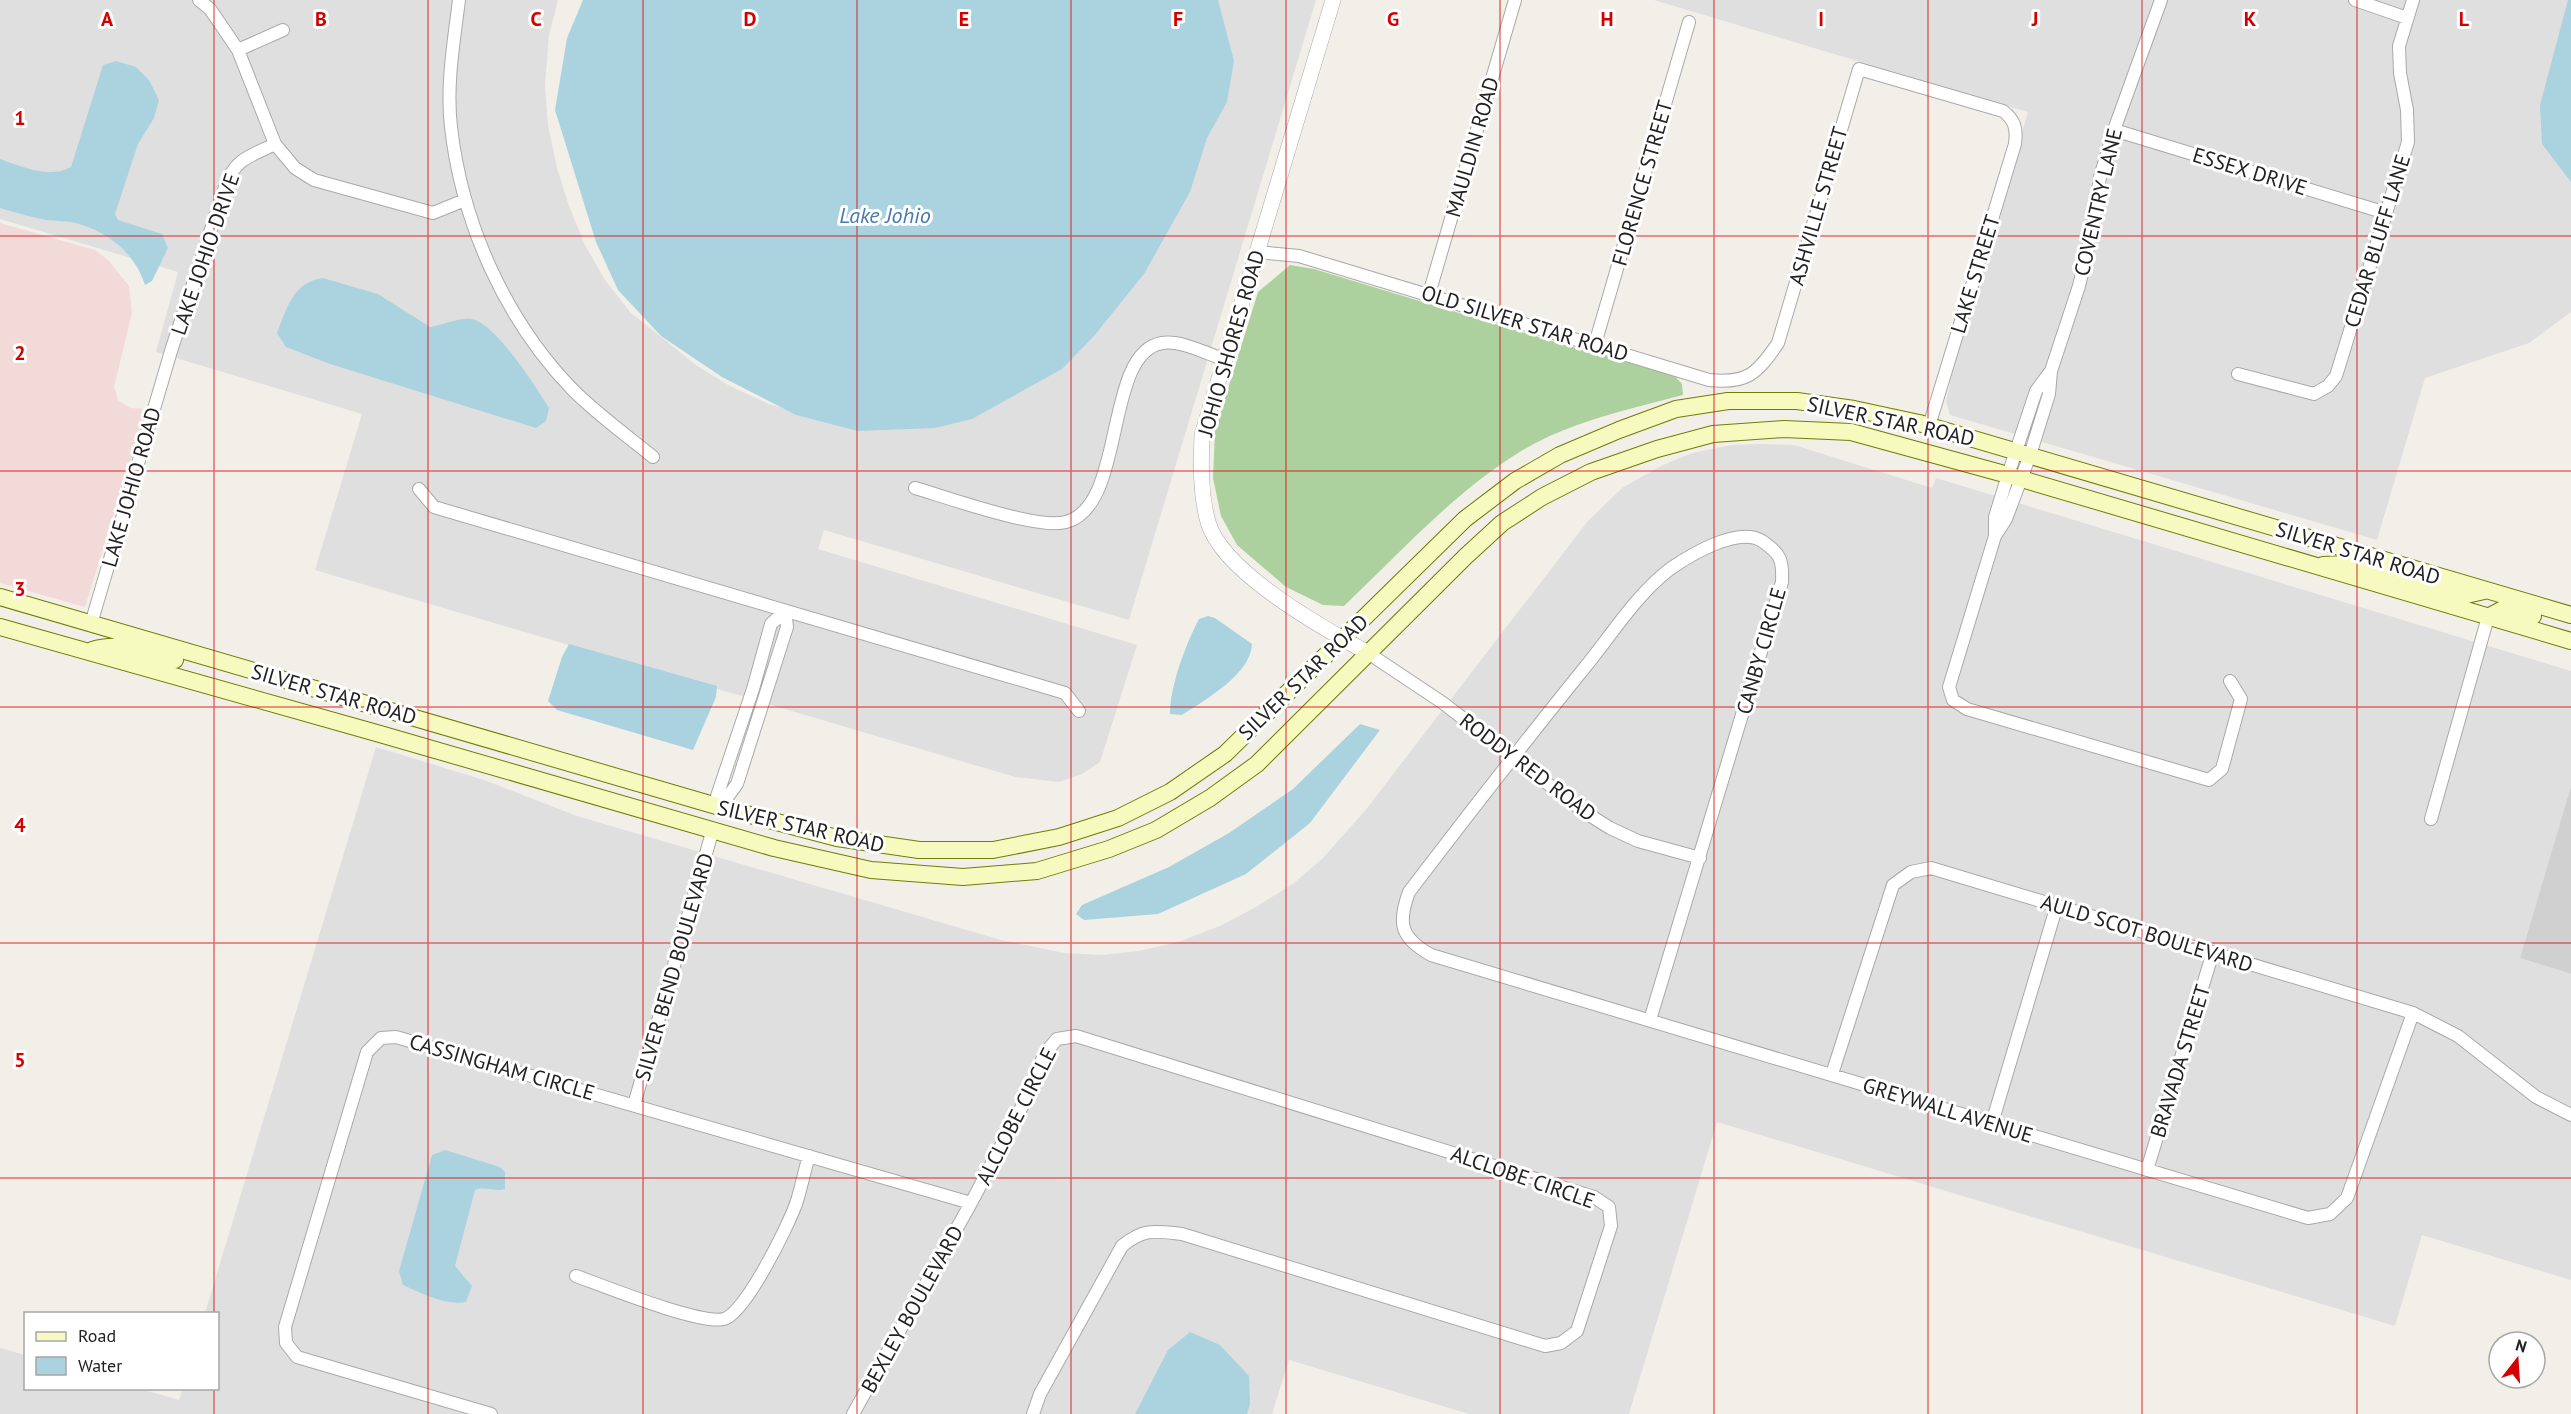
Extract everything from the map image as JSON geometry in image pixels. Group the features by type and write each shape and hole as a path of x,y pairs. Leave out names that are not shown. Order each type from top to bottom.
{"main road":[{"name":"SILVER STAR ROAD","path":"0,597 717,806 837,838 902,849 993,850 1059,837 1118,818 1170,792 1225,754 1466,519 1515,481 1560,455 1676,409 1728,401 1797,401 1854,409 1929,426 2571,615"},
{"name":"SILVER STAR ROAD","path":"0,627 553,783 774,848 871,870 963,877 1037,871 1109,849 1156,830 1210,798 1257,764 1465,556 1502,522 1542,497 1591,472 1657,449 1725,433 1784,429 1851,432 2015,477 2310,566 2571,641"},
{"path":"2310,566 2346,564 2462,596 2485,591"},
{"path":"2488,617 2503,609 2513,610 2571,626"},
{"path":"89,651 105,646 123,646 292,693 304,686"},
{"path":"553,783 559,773 675,808 702,813 711,812 717,806"},
{"path":"713,829 735,822 744,822 877,855 902,849"}],"street":[{"path":"199,0 210,9 238,50 274,144 295,168 314,180 433,213 465,200"},
{"path":"459,0 452,58 451,125 465,200 490,268 527,335 573,390 653,458"},
{"name":"JOHIO SHORES ROAD","path":"1333,0 1258,252 1223,359 1202,435 1201,479 1208,524 1231,559 1262,587 1368,653"},
{"name":"MAULDIN ROAD","path":"1429,294 1515,0"},
{"name":"COVENTRY LANE","path":"2161,0 2114,130 2100,177 2091,235 2079,286 2051,371 2049,394 2015,477 1995,517 1995,537 1949,687 1953,700 1967,709 2210,780 2222,769 2241,699 2230,681"},
{"path":"2355,0 2408,18"},
{"name":"CEDAR BLUFF LANE","path":"2238,374 2314,394 2328,386 2336,376 2408,142 2407,110 2400,74 2399,46 2413,0"},
{"name":"FLORENCE STREET","path":"1595,344 1689,22"},
{"path":"238,50 284,30"},
{"name":"LAKE STREET","path":"1859,69 2002,111 2014,123 2017,131 1929,426"},
{"name":"ASHVILLE STREET","path":"1778,343 1859,69"},
{"name":"ESSEX DRIVE","path":"2114,130 2386,213"},
{"name":"LAKE JOHIO DRIVE","path":"171,351 232,169 244,159 274,144"},
{"name":"OLD SILVER STAR ROAD","path":"1258,252 1299,256 1709,380 1732,382 1756,371 1778,343"},
{"path":"915,488 1037,522 1066,522 1086,510 1099,489 1131,369 1143,351 1162,343 1182,345 1223,359"},
{"name":"LAKE JOHIO ROAD","path":"91,624 171,351"},
{"path":"419,489 434,507 1065,693 1079,711"},
{"name":"CANBY CIRCLE","path":"1409,892 1513,756 1638,602 1669,570 1699,551 1737,537 1758,539 1775,550 1783,565 1782,582 1650,1020"},
{"path":"717,806 771,624 784,611"},
{"path":"717,806 737,784 787,627 784,611"},
{"path":"2431,819 2488,617"},
{"name":"RODDY RED ROAD","path":"1368,653 1443,703 1583,811 1610,828 1638,841 1700,858"},
{"path":"747,707 760,711"},
{"name":"SILVER BEND BOULEVARD","path":"634,1105 713,829"},
{"name":"AULD SCOT BOULEVARD","path":"1832,1074 1893,885 1911,872 1931,868 2413,1013 2458,1036 2536,1097 2571,1115"},
{"name":"GREYWALL AVENUE","path":"1409,892 1402,910 1402,926 1413,945 1431,955 2308,1218 2330,1214 2347,1198 2413,1013"},
{"path":"1992,1123 2057,906"},
{"name":"BRAVADA STREET","path":"2147,1170 2214,952"},
{"name":"ALCLOBE CIRCLE","path":"971,1203 1026,1099 1045,1053 1057,1039 1076,1036 1594,1197 1609,1208 1611,1226 1577,1331 1561,1343 1545,1346 1182,1234 1157,1232 1137,1234 1122,1246 1040,1394 1033,1414"},
{"name":"CASSINGHAM CIRCLE","path":"491,1414 297,1358 286,1344 285,1326 368,1052 381,1038 396,1037 971,1203"},
{"path":"576,1276 701,1319 726,1319 742,1306 780,1240 795,1206 809,1156"},
{"name":"BEXLEY BOULEVARD","path":"854,1414 971,1203"}],"shaded area":[{"path":"0,0 558,0 549,35 545,85 548,125 557,168 569,206 585,245 605,280 630,312 696,365 728,385 769,404 812,417 1162,0 1316,0 1129,620 824,530 818,549 1137,645 1100,762 1082,774 1059,782 1015,777 315,570 362,414 156,352 178,272 0,219"},
{"path":"1654,0 2571,0 2571,312 2529,343 2425,378 2377,540 1950,415 1946,401 1950,384 1947,382 2028,112"},
{"path":"0,223 95,250 109,261 129,286 132,313 114,387 118,400 130,408 146,409 85,607 0,583"},
{"path":"1732,445 1794,445 1932,488 1936,478 2571,671 2571,786 2520,958 2571,974 2571,1280 2422,1235 2395,1326 1717,1122 1629,1414 1469,1414 1289,1360 1272,1414 0,1414 0,1348 24,1355 24,1390 144,1390 179,1400 183,1390 219,1390 219,1312 205,1312 376,747 484,780 577,816 1001,940 1064,953 1101,955 1139,951 1178,942 1220,926 1294,883 1322,859 1364,812 1588,521 1622,488 1661,466 1692,453"},
{"path":"2571,786 2571,974 2520,958"}],"green space":[{"path":"1290,265 1314,269 1565,345 1672,373 1682,384 1683,395 1580,424 1523,450 1498,466 1452,503 1344,606 1323,605 1286,587 1237,545 1221,516 1213,478 1215,431 1258,292"}],"water":[{"name":"Lake Johio","path":"583,0 1218,0 1234,61 1227,102 1207,138 1190,192 1144,274 1094,336 1062,369 972,419 935,428 858,431 796,415 722,377 661,336 618,290 596,242 555,110 567,38"},
{"path":"2568,0 2571,0 2571,182 2542,144 2540,105"},
{"path":"116,61 136,67 149,80 159,100 154,118 138,144 115,214 118,220 162,234 168,248 152,281 145,285 128,254 101,233 75,223 46,220 0,208 0,159 45,172 71,167 103,65"},
{"path":"323,278 378,294 430,327 467,319 481,323 503,343 535,386 549,408 546,421 536,428 330,364 286,347 277,333 292,298 305,285"},
{"path":"1208,616 1215,618 1252,644 1250,655 1235,676 1214,694 1182,715 1170,714 1173,690 1184,652 1199,619"},
{"path":"569,644 717,686 716,697 693,750 557,710 548,701 562,657"},
{"path":"1360,724 1380,730 1310,823 1246,874 1158,914 1084,920 1076,914 1082,905 1169,867 1229,833 1293,789"},
{"path":"445,1150 500,1167 505,1172 505,1189 475,1190 455,1266 472,1286 466,1302 458,1303 426,1295 403,1285 399,1271 432,1155"},
{"path":"1190,1332 1220,1345 1249,1376 1250,1404 1247,1414 1135,1414 1168,1350"}]}
